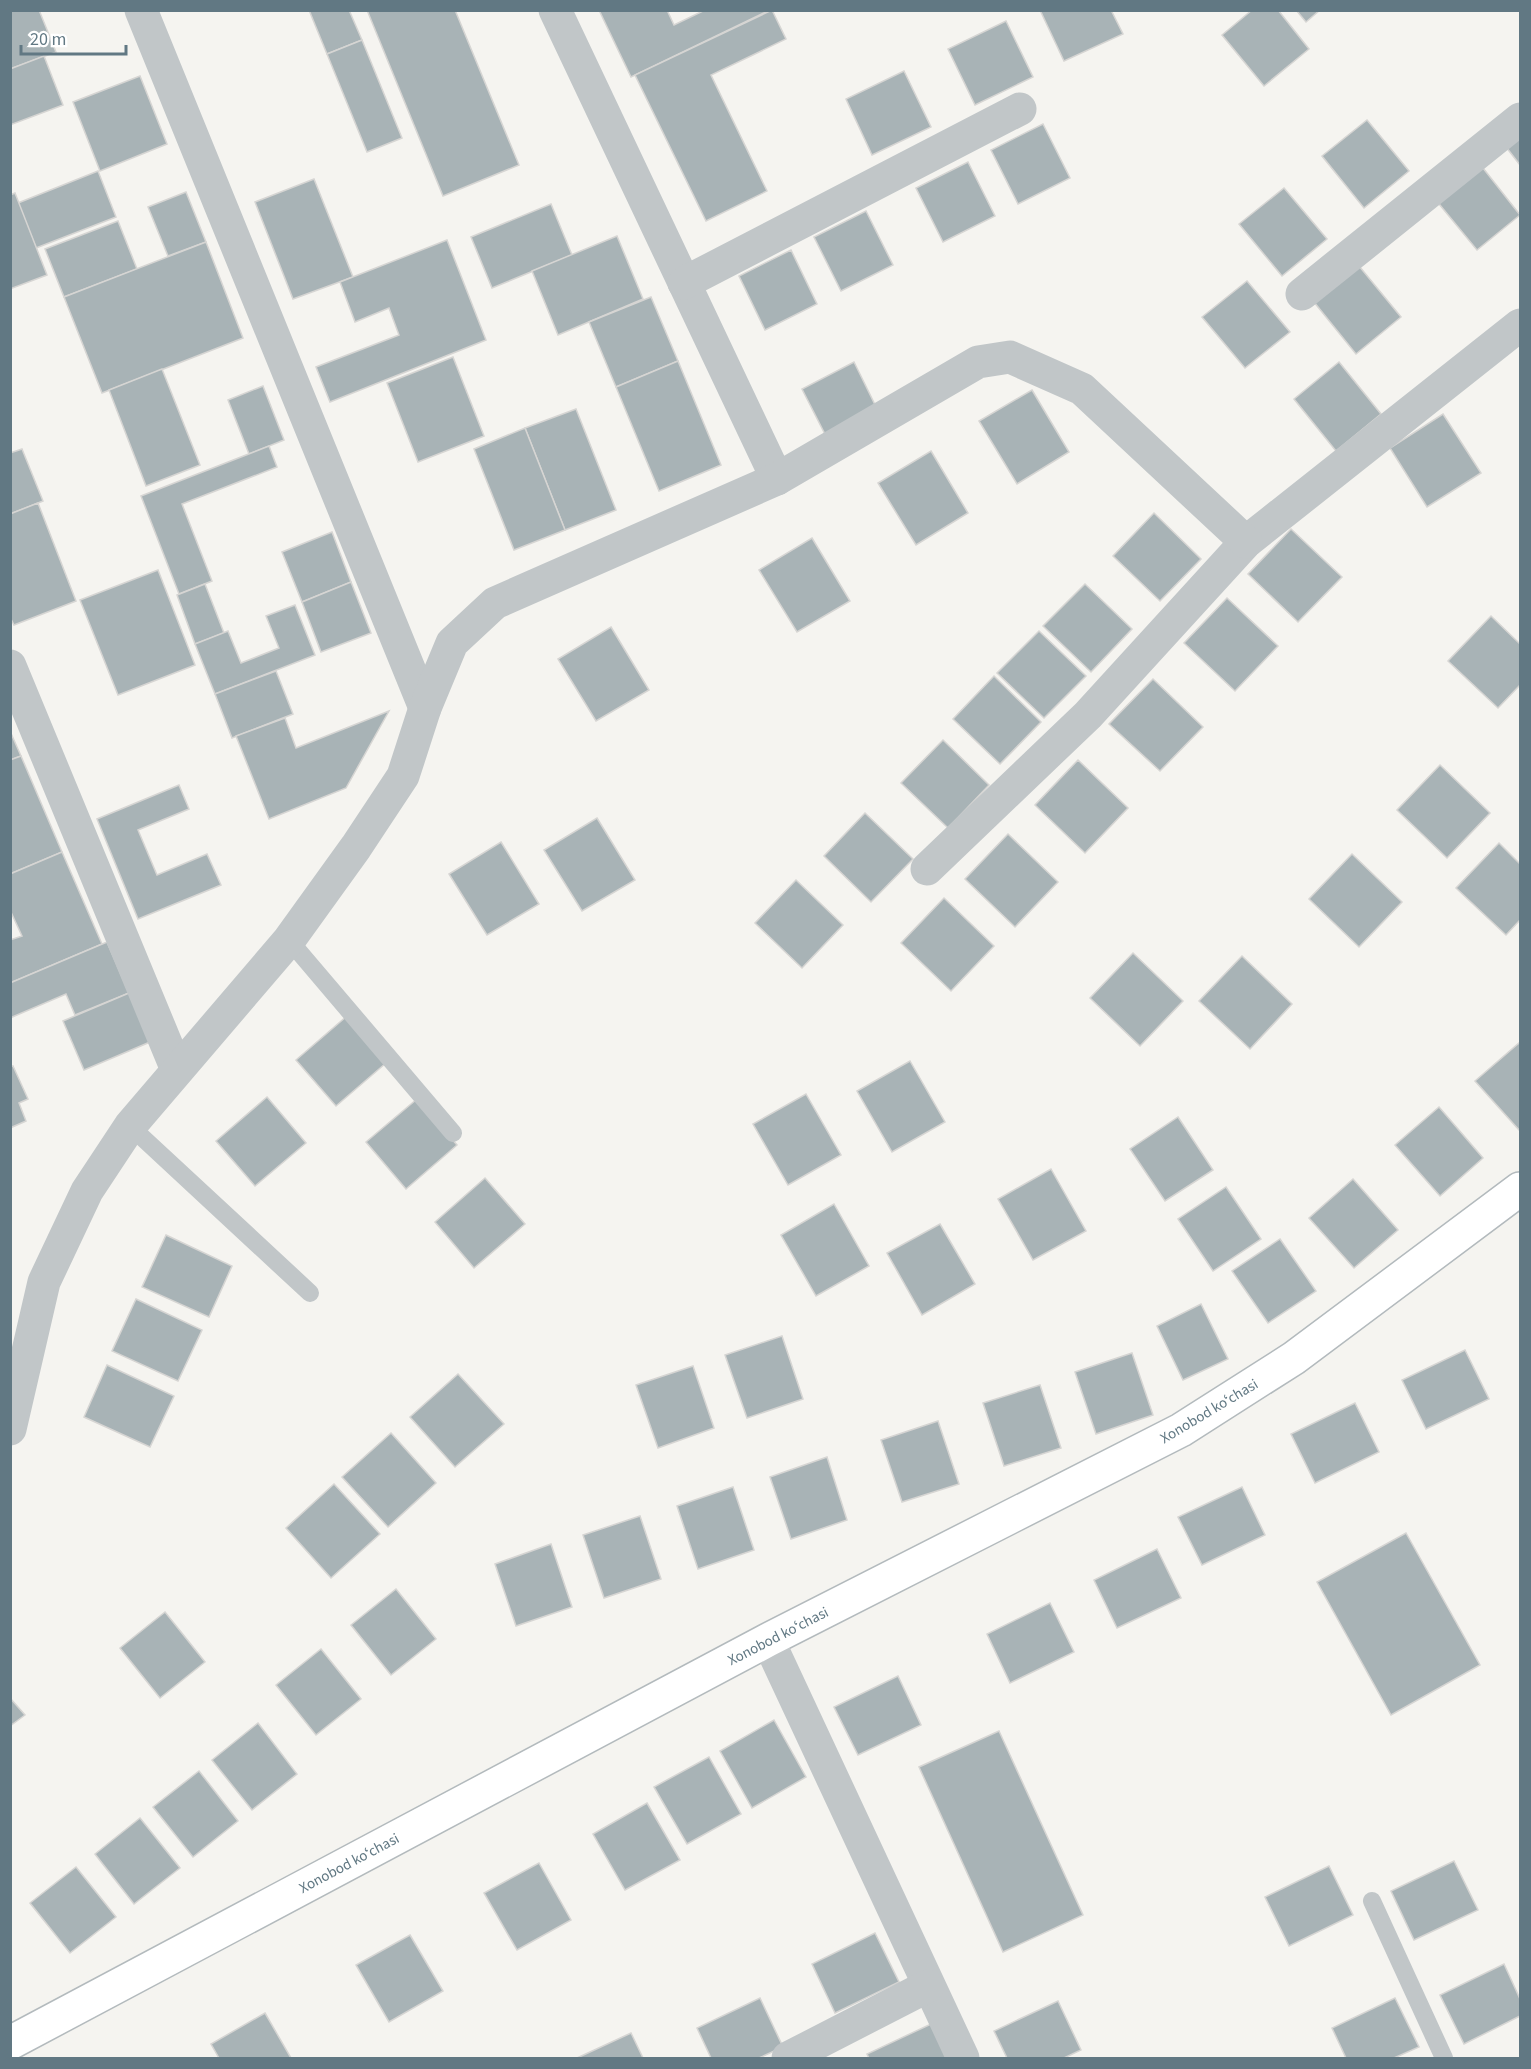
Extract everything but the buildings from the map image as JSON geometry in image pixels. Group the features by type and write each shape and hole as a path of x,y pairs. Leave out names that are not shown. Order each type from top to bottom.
{"main road":[{"name":"Xonobod koʻchasi","path":"10,2043 768,1640 1181,1430 1294,1358 1521,1189"}],"street":[{"path":"141,10 424,708"},
{"path":"555,10 777,479"},
{"path":"684,283 1020,109"},
{"path":"1302,294 1521,119"},
{"path":"927,869 1088,715 1246,542 1521,325"},
{"path":"10,1429 44,1282 87,1191 130,1126 289,940 356,847 402,776 424,708 452,643 495,603 777,479 978,362 1010,357 1082,389 1246,542"},
{"path":"10,666 177,1070"},
{"path":"768,1640 963,2058"},
{"path":"788,2058 928,1986"}],"lane":[{"path":"289,940 453,1133"},
{"path":"130,1126 310,1293"},
{"path":"1371,1901 1444,2058"}]}
